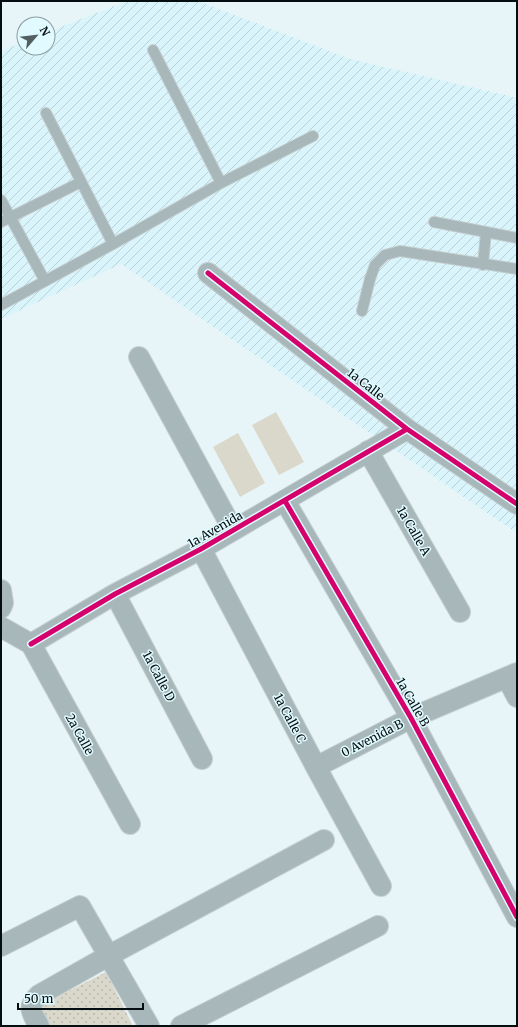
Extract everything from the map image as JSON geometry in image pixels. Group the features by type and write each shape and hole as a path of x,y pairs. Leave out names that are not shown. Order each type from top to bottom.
{"street":[{"name":"1a Calle","path":"208,273 407,429 517,504"},
{"path":"139,357 233,530"},
{"name":"1a Avenida","path":"31,644 115,594 201,549 285,501 407,429"},
{"name":"1a Calle A","path":"368,451 460,612"},
{"name":"1a Calle B","path":"285,501 411,718 517,917"},
{"name":"1a Calle C","path":"201,549 316,767 381,886"},
{"path":"1,590 3,603 1,608"},
{"name":"1a Calle D","path":"115,594 202,759"},
{"path":"1,627 31,644"},
{"name":"2a Calle","path":"31,644 130,824"},
{"path":"512,675 517,697"},
{"name":"0 Avenida B","path":"316,767 411,718 512,675"},
{"path":"36,1025 31,1009 32,1002 39,995 108,956 324,840"},
{"path":"1,946 80,906 149,1026"},
{"path":"181,1026 378,926"}],"lane":[{"path":"153,50 221,183"},
{"path":"46,113 113,244"},
{"path":"1,305 221,183 313,136"},
{"path":"6,219 81,182"},
{"path":"1,200 6,219 44,281"},
{"path":"434,222 517,238"},
{"path":"484,265 486,232"},
{"path":"362,310 375,265 386,255 400,251 517,269"}],"shaded area":[{"path":"127,1 198,1 350,59 517,98 517,527 514,531 121,264 1,319 1,51 16,45 16,56 56,56 56,29"},
{"path":"276,412 304,462 279,475 252,425"},
{"path":"238,433 265,483 240,497 213,447"},
{"path":"106,972 133,1026 47,1026 37,1007"}],"cycle path":[{"path":"208,273 407,429 517,504"},
{"path":"31,644 115,594 201,549 407,429"},
{"path":"285,501 411,718 517,917"}]}
